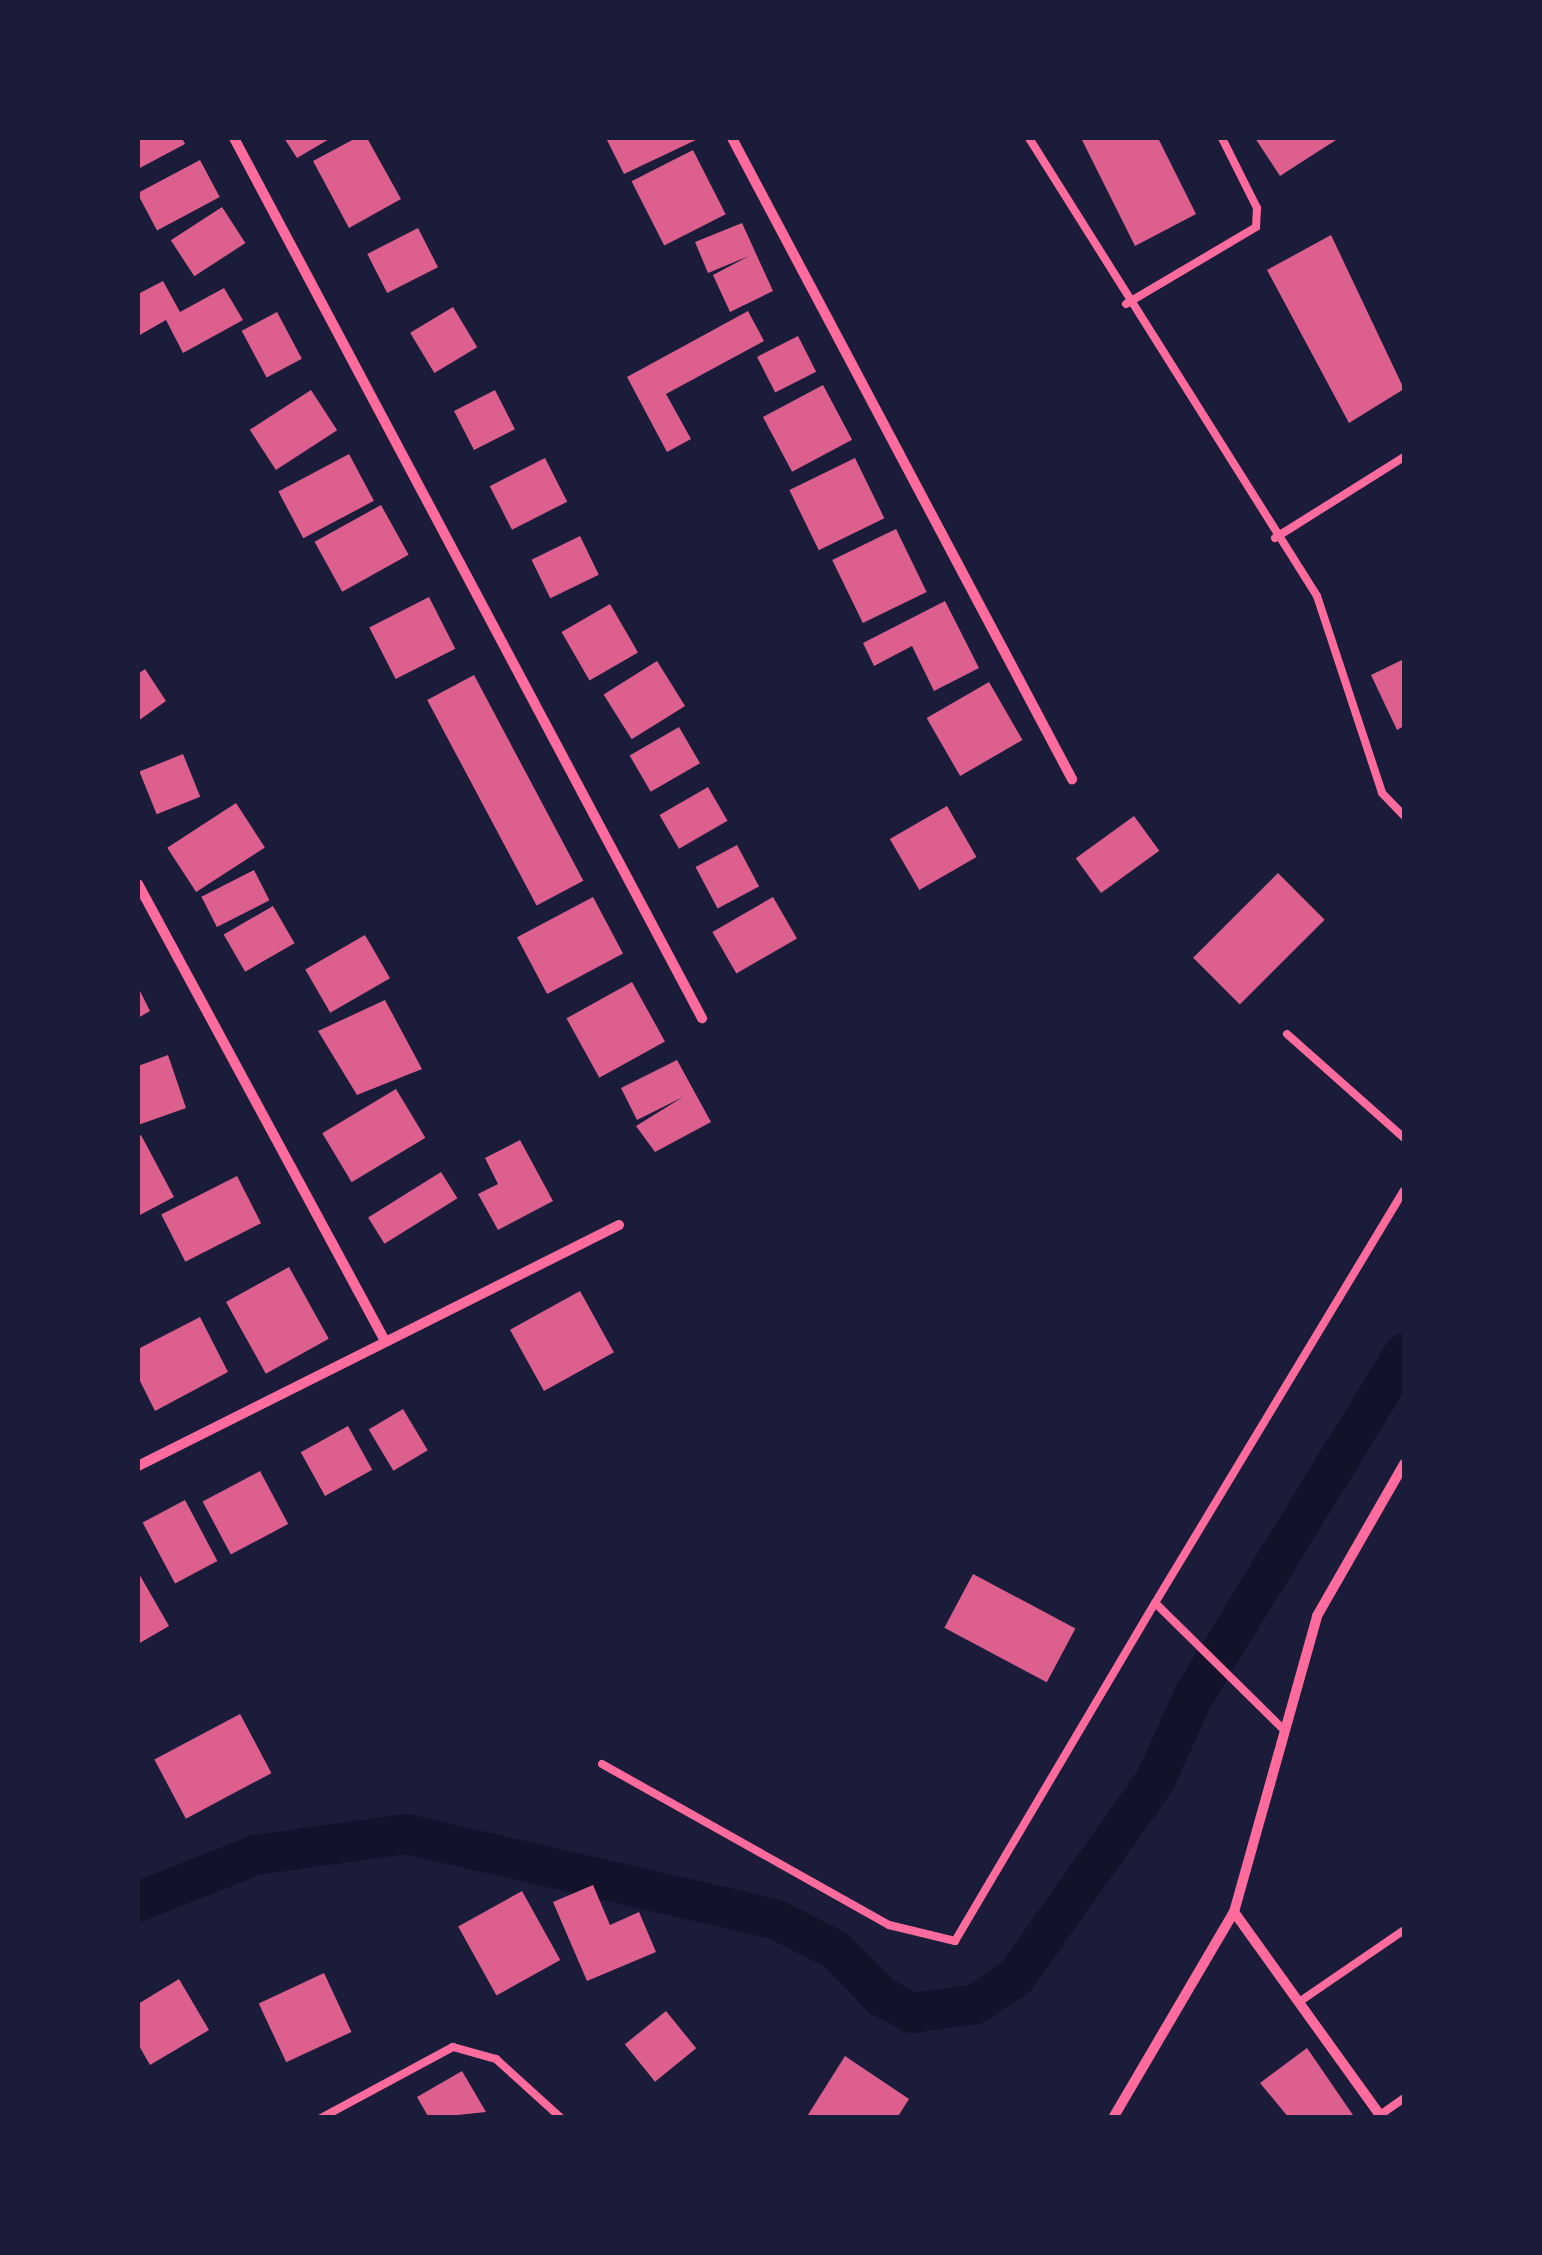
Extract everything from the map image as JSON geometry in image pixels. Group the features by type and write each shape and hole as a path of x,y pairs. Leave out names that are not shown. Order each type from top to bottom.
{"street":[{"path":"234,138 702,1018"},
{"path":"732,138 1072,779"},
{"path":"138,884 384,1339"},
{"path":"138,1466 384,1339 619,1225"},
{"path":"1114,2118 1234,1912 1317,1616 1404,1464"},
{"path":"1234,1912 1381,2116"}],"lane":[{"path":"1029,138 1126,304 1275,538 1317,596 1382,793 1404,816"},
{"path":"1126,304 1256,227 1256,208 1222,138"},
{"path":"1275,538 1404,457"},
{"path":"1287,1034 1404,1138"},
{"path":"602,1764 888,1925 955,1942 1404,1191"},
{"path":"1156,1603 1285,1731"},
{"path":"1300,2002 1404,1930"},
{"path":"321,2118 453,2047 496,2059 561,2118"},
{"path":"1381,2116 1404,2098"}],"building":[{"path":"138,138 182,138 185,144 138,169"},
{"path":"284,138 331,138 297,158"},
{"path":"356,138 367,138 401,199 349,228 313,161"},
{"path":"606,138 700,138 624,174"},
{"path":"1081,138 1158,138 1196,214 1135,246"},
{"path":"1255,138 1339,138 1280,176"},
{"path":"693,150 726,214 664,245 632,181"},
{"path":"200,160 220,197 157,230 138,193"},
{"path":"222,207 245,243 194,276 171,240"},
{"path":"742,223 773,291 730,312 713,275 749,256 708,273 695,242"},
{"path":"418,228 438,267 387,293 367,254"},
{"path":"1331,235 1404,389 1349,423 1267,270"},
{"path":"163,281 180,312 224,288 243,320 183,353 166,320 138,336 138,294"},
{"path":"453,307 477,347 434,373 410,333"},
{"path":"748,311 764,341 666,394 691,439 667,452 627,377"},
{"path":"277,312 302,359 267,378 242,331"},
{"path":"798,336 816,372 775,393 757,357"},
{"path":"823,385 852,440 792,472 763,417"},
{"path":"311,390 337,430 276,470 250,430"},
{"path":"495,390 515,429 474,450 454,411"},
{"path":"349,454 374,501 303,538 278,492"},
{"path":"545,458 567,502 512,530 490,486"},
{"path":"855,458 884,518 819,550 789,490"},
{"path":"381,505 409,555 342,592 315,542"},
{"path":"896,529 927,592 863,623 832,560"},
{"path":"580,536 599,575 550,598 531,560"},
{"path":"429,597 455,649 396,679 369,627"},
{"path":"945,601 979,668 934,691 912,646 874,666 863,643"},
{"path":"610,604 638,652 590,680 562,632"},
{"path":"1404,659 1404,726 1397,730 1371,675"},
{"path":"657,661 685,706 632,739 604,694"},
{"path":"145,669 166,701 138,721 138,674"},
{"path":"474,675 583,881 537,906 427,700"},
{"path":"989,682 1022,740 960,776 927,718"},
{"path":"679,727 700,763 651,792 630,756"},
{"path":"183,754 200,797 157,814 139,772"},
{"path":"708,787 728,821 679,849 660,815"},
{"path":"236,803 265,847 196,892 167,848"},
{"path":"947,806 977,857 919,890 890,839"},
{"path":"1134,816 1159,851 1101,893 1076,858"},
{"path":"737,845 759,886 718,909 696,867"},
{"path":"254,870 269,900 217,927 201,897"},
{"path":"1278,873 1325,920 1240,1005 1193,958"},
{"path":"593,897 623,954 547,994 517,937"},
{"path":"773,897 797,939 736,974 712,932"},
{"path":"273,906 294,943 245,972 224,934"},
{"path":"365,935 390,978 330,1013 305,969"},
{"path":"632,982 665,1041 599,1078 566,1018"},
{"path":"138,987 150,1011 138,1018"},
{"path":"385,1000 422,1069 357,1095 318,1031"},
{"path":"168,1055 186,1108 138,1125 138,1066"},
{"path":"677,1060 711,1122 655,1152 636,1126 683,1097 637,1120 621,1088"},
{"path":"396,1089 425,1138 352,1182 322,1133"},
{"path":"141,1135 174,1197 138,1216 138,1137"},
{"path":"520,1140 553,1201 498,1230 478,1194 498,1184 485,1158"},
{"path":"441,1172 457,1198 384,1244 368,1218"},
{"path":"237,1176 261,1223 185,1262 161,1215"},
{"path":"289,1267 329,1339 266,1374 226,1302"},
{"path":"580,1291 614,1352 544,1391 510,1330"},
{"path":"200,1317 228,1372 155,1411 138,1377 138,1349"},
{"path":"403,1409 428,1450 393,1471 369,1430"},
{"path":"348,1426 372,1470 325,1496 301,1452"},
{"path":"260,1471 288,1524 231,1554 203,1502"},
{"path":"185,1500 217,1561 175,1583 143,1523"},
{"path":"138,1572 169,1626 138,1644"},
{"path":"973,1574 1075,1628 1047,1682 944,1628"},
{"path":"240,1714 271,1773 186,1819 154,1760"},
{"path":"593,1885 610,1925 639,1912 656,1952 587,1981 553,1902"},
{"path":"522,1891 560,1960 496,1995 458,1926"},
{"path":"324,1973 351,2032 286,2062 259,2003"},
{"path":"179,1979 209,2030 150,2065 138,2044 138,2004"},
{"path":"666,2011 696,2048 655,2082 625,2044"},
{"path":"1307,2048 1353,2115 1349,2118 1289,2118 1260,2083"},
{"path":"845,2056 909,2099 897,2118 806,2118"},
{"path":"462,2071 486,2112 429,2118 417,2097"}],"waterway":[{"path":"138,1902 256,1855 406,1834 775,1919 836,1950 882,1997 912,2013 976,2004 1016,1977 1155,1781 1194,1695 1404,1353"}]}
